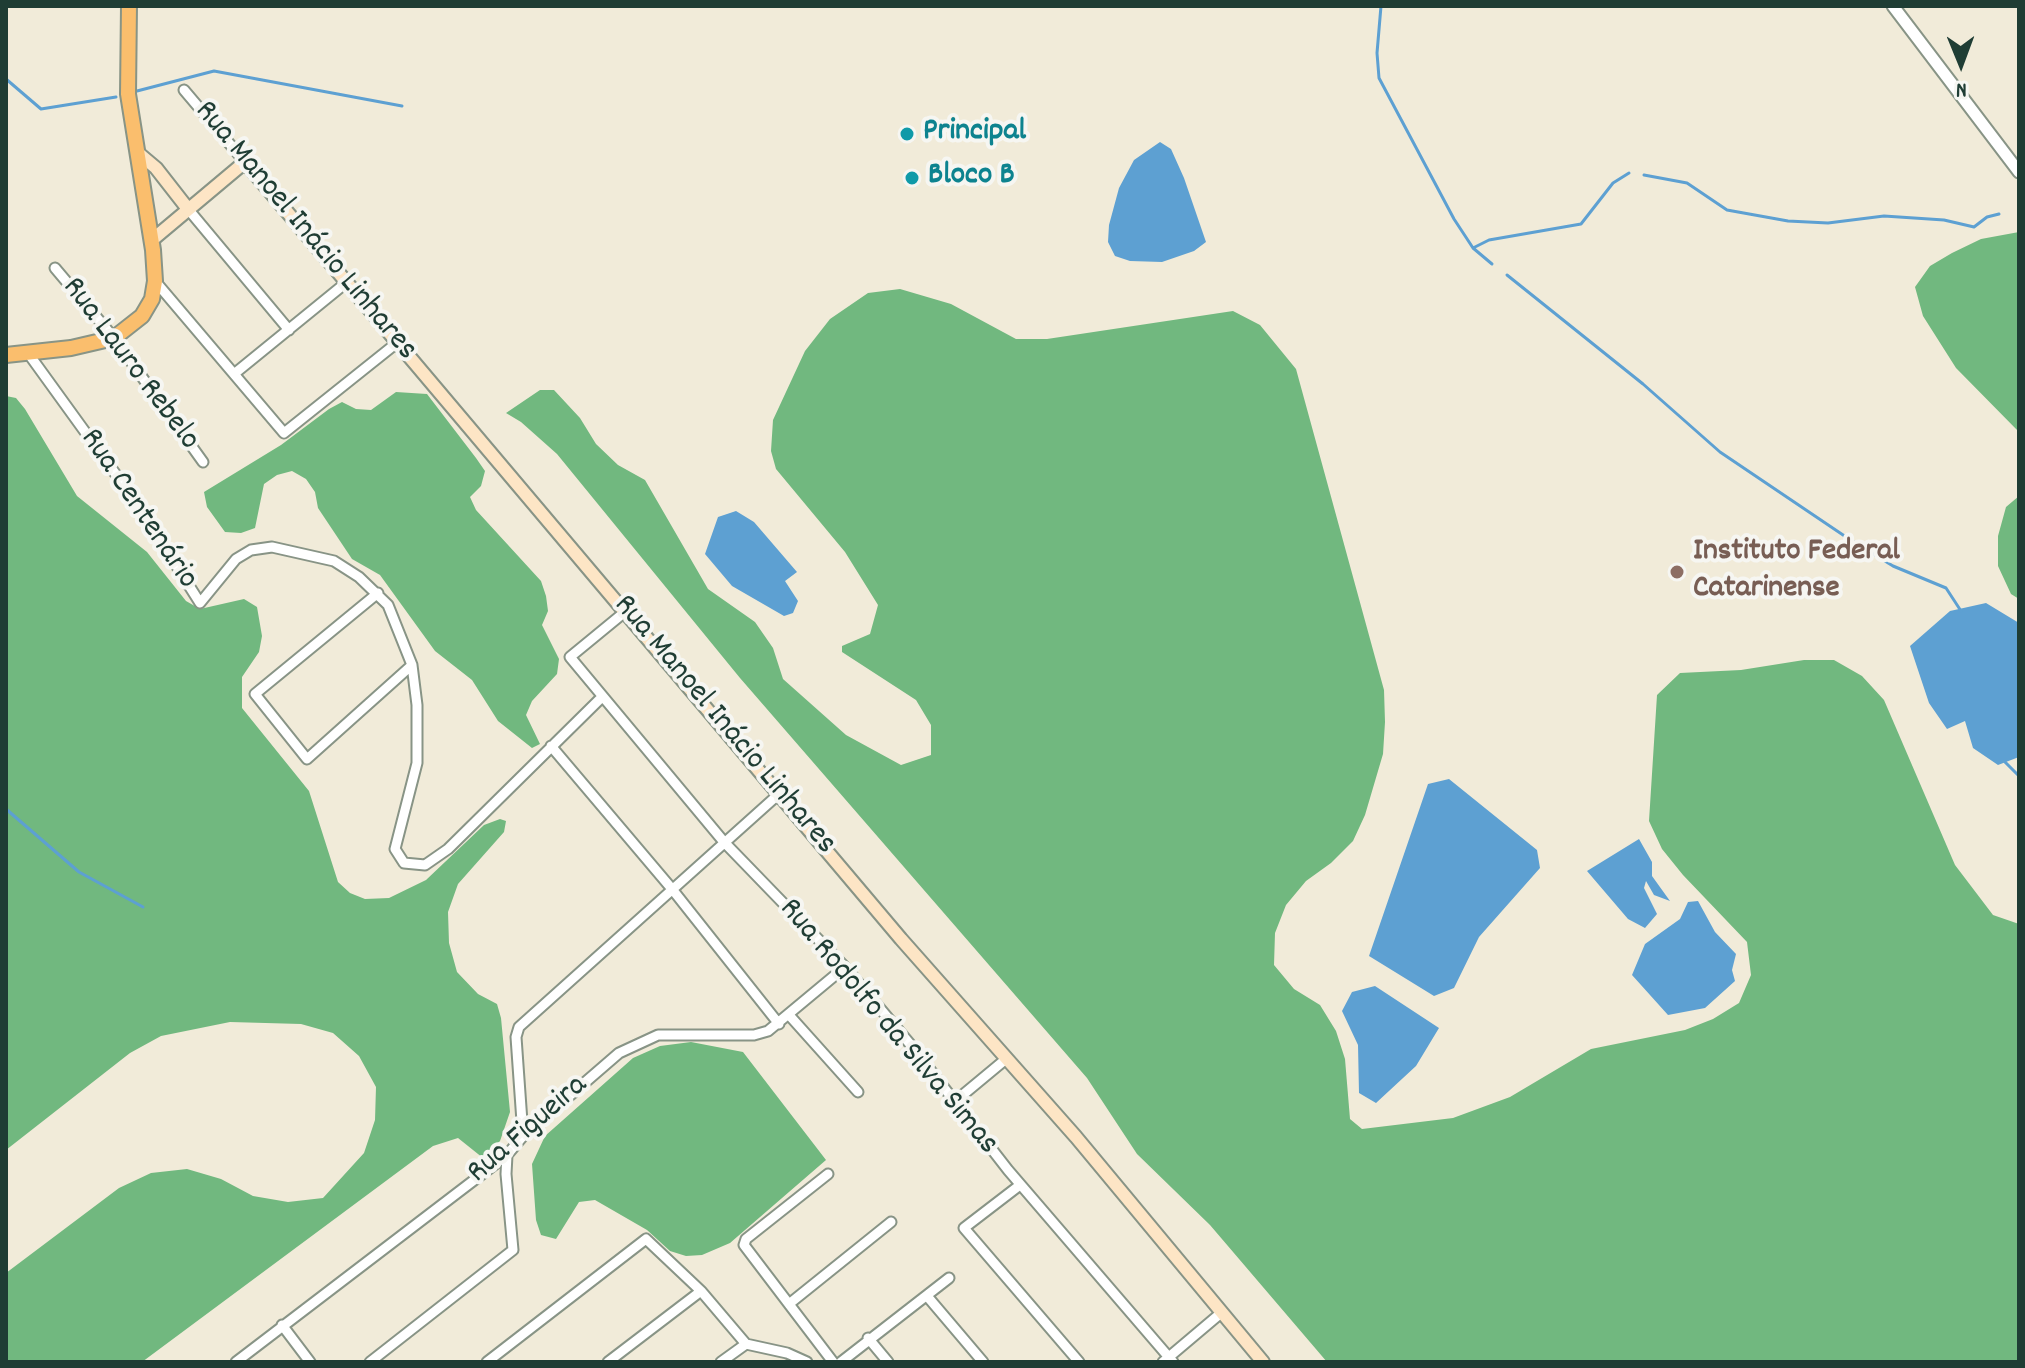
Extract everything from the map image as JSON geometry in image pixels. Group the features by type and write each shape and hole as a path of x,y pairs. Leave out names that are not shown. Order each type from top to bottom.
{"main road":[{"path":"6,355 114,338 142,316 152,299 155,281 152,240 128,94 129,6"},
{"path":"137,152 156,168 188,209"},
{"path":"152,240 245,162"},
{"name":"Rua Manoel Inácio Linhares","path":"245,162 901,939 1076,1137 1263,1362"}],"street":[{"path":"1893,6 2019,172"},
{"name":"Rua Manoel Inácio Linhares","path":"184,90 245,162"},
{"path":"188,209 289,330"},
{"name":"Rua Lauro Rebelo","path":"55,268 114,338 203,462"},
{"path":"155,281 284,433 398,342"},
{"path":"234,374 347,282"},
{"name":"Rua Centenário","path":"28,353 138,505 200,603 236,559 251,550 272,547 325,557 359,577 378,593 396,619 412,665 417,763 395,849 400,860 417,866 439,857 602,697"},
{"path":"378,593 255,694 307,759 412,665"},
{"name":"Rua Rodolfo da Silva Simas","path":"626,611 570,657 724,842 845,967 910,1044 1020,1185 1168,1361"},
{"path":"551,746 672,889 779,1024"},
{"path":"523,1136 516,1037 519,1027 780,793"},
{"name":"Rua Figueira","path":"236,1362 507,1155 523,1136 619,1053 646,1038 673,1034 754,1035 779,1024 845,967"},
{"path":"789,1015 858,1092"},
{"path":"953,1103 1006,1059"},
{"path":"370,1362 513,1250 507,1155"},
{"path":"828,1174 744,1242 833,1362"},
{"path":"1020,1185 964,1228 1079,1362"},
{"path":"789,1304 891,1222"},
{"path":"487,1362 646,1239 701,1291 746,1344 787,1353 807,1362"},
{"path":"841,1362 949,1278"},
{"path":"608,1362 701,1291"},
{"path":"927,1296 983,1362"},
{"path":"1168,1361 1221,1313"},
{"path":"282,1325 310,1362"},
{"path":"868,1338 888,1362"},
{"path":"721,1362 746,1344"}],"green space":[{"path":"2019,232 2019,432 1956,368 1923,316 1915,287 1930,266 1952,253 1981,239"},
{"path":"900,289 951,304 1016,339 1047,339 1233,311 1260,325 1296,369 1384,690 1385,722 1383,754 1365,815 1353,841 1331,863 1306,881 1286,905 1275,933 1274,965 1294,989 1320,1005 1336,1031 1345,1059 1350,1119 1362,1129 1453,1118 1510,1097 1591,1049 1685,1030 1713,1019 1739,1003 1751,975 1747,942 1683,875 1662,849 1649,821 1657,695 1680,673 1741,670 1804,660 1834,660 1862,676 1884,700 1955,865 1993,915 2019,924 2019,1362 1327,1362 1210,1225 1137,1154 1087,1078 740,678 557,454 506,413 540,390 554,390 580,418 596,444 618,465 645,480 708,589 755,622 773,648 783,679 846,735 901,765 931,755 931,725 916,700 842,652 842,646 870,634 878,605 845,552 776,469 771,451 773,420 805,351 830,319 868,293"},
{"path":"396,392 427,394 485,471 481,486 470,497 476,510 541,581 548,611 542,625 559,659 557,674 532,701 526,715 540,744 532,748 498,721 472,680 435,651 380,575 352,559 318,508 315,492 306,479 292,471 277,475 264,484 255,528 241,533 225,532 207,507 204,492 281,445 329,409 342,402 356,409 371,410"},
{"path":"6,396 16,398 25,409 77,496 147,552 186,601 200,609 244,599 257,607 262,636 259,652 242,677 242,708 309,791 338,882 350,893 365,899 389,898 426,880 484,825 500,819 506,821 504,832 458,884 448,912 449,943 457,972 478,994 497,1004 501,1018 510,1112 500,1141 483,1158 458,1138 433,1146 142,1362 6,1362 6,1273 119,1188 151,1173 187,1169 221,1179 253,1196 288,1202 323,1198 364,1153 375,1120 376,1087 359,1056 333,1033 301,1024 230,1022 161,1036 130,1053 6,1150"},
{"path":"2019,496 2019,599 2011,594 1998,566 1998,536 2006,507"},
{"path":"691,1042 743,1052 826,1160 730,1243 702,1255 686,1256 670,1251 647,1230 595,1200 579,1202 556,1239 541,1235 536,1220 532,1164 545,1136 633,1058 660,1046"}],"water":[{"path":"1160,142 1171,149 1206,242 1194,251 1162,262 1130,261 1115,256 1108,242 1109,225 1119,188 1134,160"},
{"path":"736,511 754,522 797,572 785,581 798,601 793,613 784,616 732,586 705,554 718,517"},
{"path":"1986,603 2019,623 2019,757 1998,765 1973,748 1965,721 1947,729 1929,703 1910,646 1950,611"},
{"path":"1449,779 1537,850 1540,868 1479,937 1454,988 1434,996 1369,956 1428,784"},
{"path":"1639,839 1652,862 1652,876 1670,901 1654,895 1646,881 1644,888 1657,914 1645,928 1628,919 1587,871"},
{"path":"1698,901 1715,932 1736,954 1732,970 1735,981 1705,1008 1668,1015 1632,975 1645,944 1680,919 1688,902"},
{"path":"1375,986 1439,1028 1416,1066 1376,1103 1359,1093 1358,1045 1342,1011 1352,992"}],"waterway":[{"path":"1381,6 1377,53 1379,78 1454,219 1473,248 1492,264"},
{"path":"137,91 214,71 402,106"},
{"path":"6,79 41,109 116,97"},
{"path":"1473,248 1489,240 1581,224 1613,183 1629,173"},
{"path":"1644,175 1687,183 1727,210 1788,221 1828,223 1884,216 1944,220 1974,227 1987,217 1999,214"},
{"path":"1507,275 1643,384 1720,452 1893,566 1946,588 1961,611"},
{"path":"2005,762 2019,776"},
{"path":"6,809 79,872 143,907"},
{"path":"2019,986 2019,1000"}],"place":[{"name":"Principal","path":"907,134"},
{"name":"Bloco B","path":"912,178"},
{"name":"Instituto Federal Catarinense","path":"1677,572"}]}
